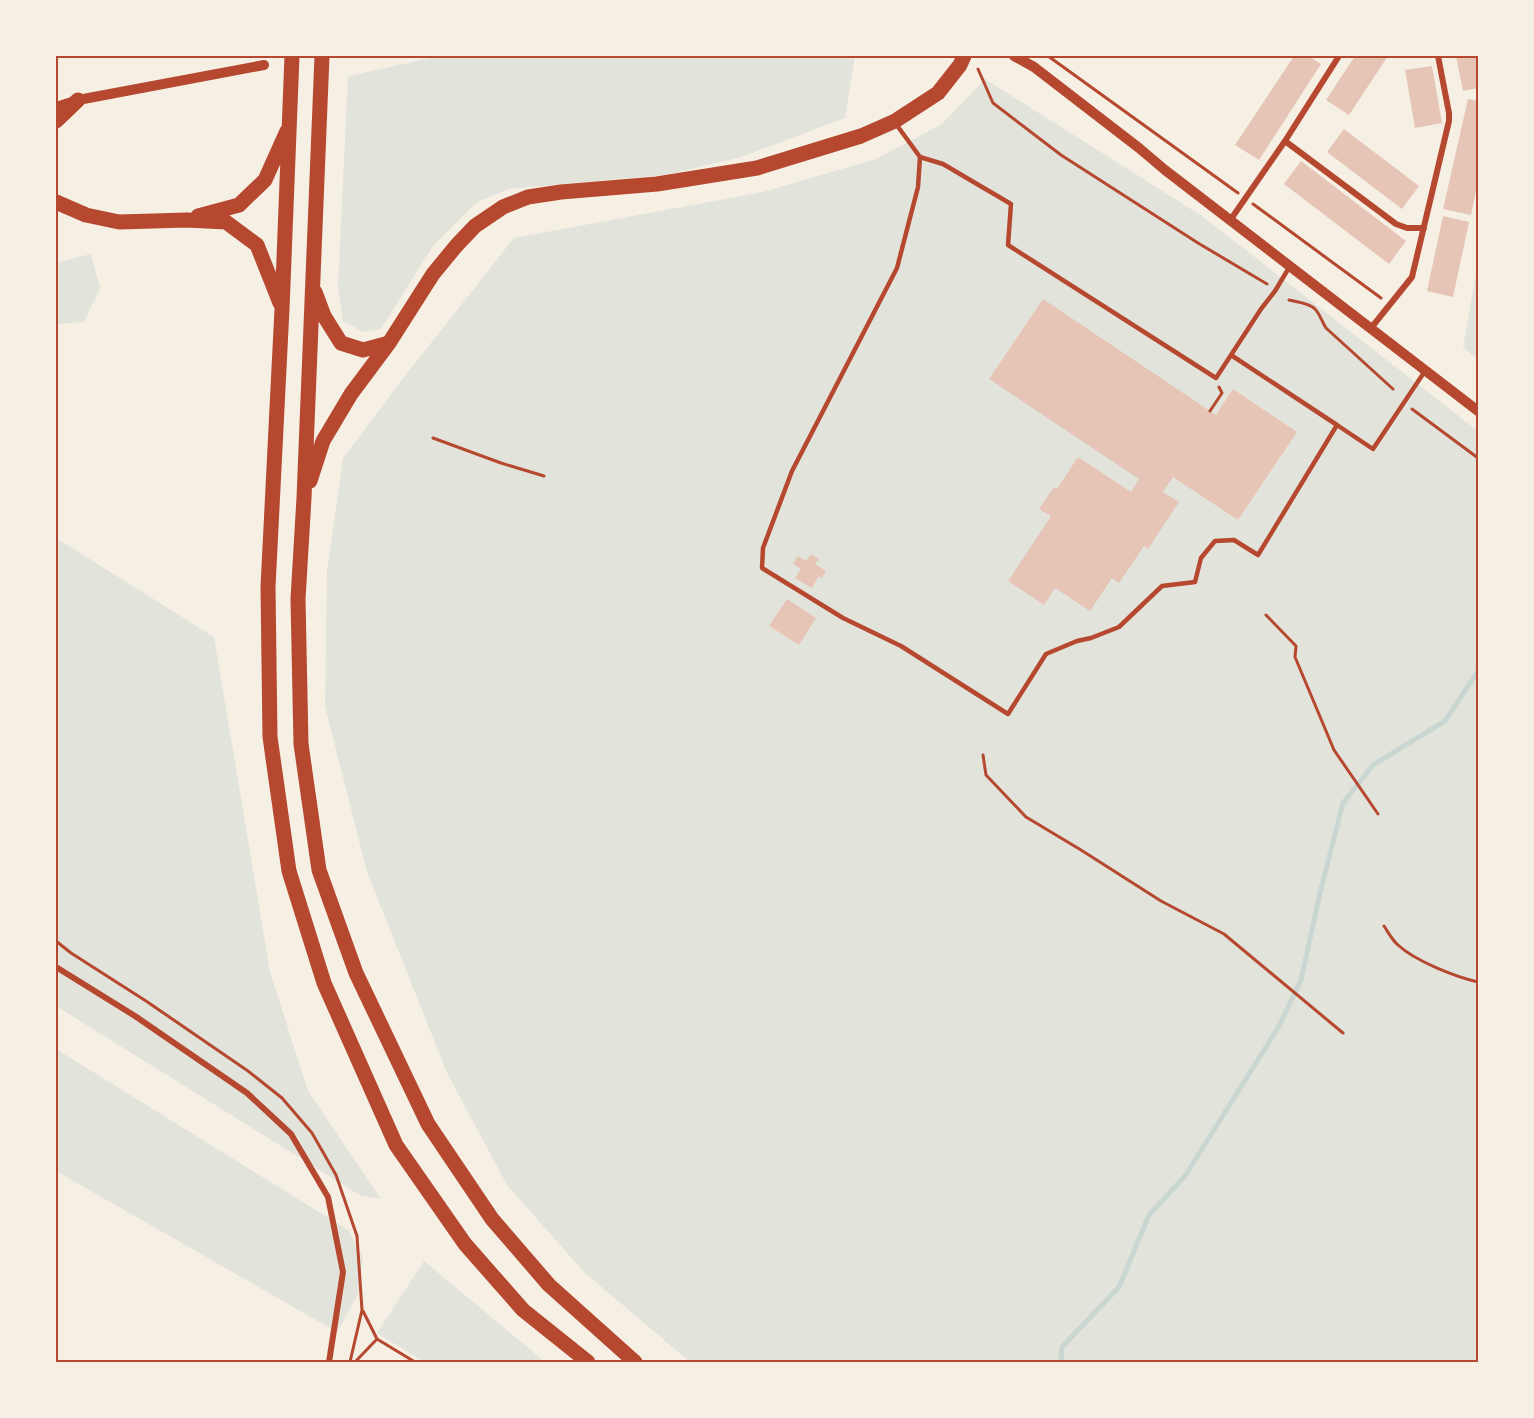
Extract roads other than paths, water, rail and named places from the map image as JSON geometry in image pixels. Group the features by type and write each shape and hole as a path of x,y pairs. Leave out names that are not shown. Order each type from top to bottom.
{"highway":[{"path":"292,56 268,587 270,737 289,871 324,984 396,1145 465,1244 523,1310 588,1362"},
{"path":"322,56 298,599 301,744 319,870 356,973 428,1124 492,1220 549,1286 635,1362"},
{"path":"304,498 323,441 351,394 389,343 433,274 475,226 503,207 528,197 657,184 757,168 861,136 895,122 938,93 960,65 964,56"},
{"path":"56,121 78,100"},
{"path":"187,219 239,205 265,180 290,124"},
{"path":"56,202 86,215 119,222 187,219 226,222 257,244 282,309"},
{"path":"312,284 324,316 341,343 363,350 389,343"}],"street":[{"path":"1014,56 1034,67 1479,411"},
{"path":"1231,219 1285,141 1339,56"},
{"path":"1371,328 1412,277 1449,121 1438,56"},
{"path":"56,107 78,100 264,65"},
{"path":"1285,141 1396,225 1407,228 1424,228"},
{"path":"56,967 135,1016 247,1093 291,1134 328,1197 343,1272 329,1362"}],"lane":[{"path":"895,122 920,157 943,164 1011,204 1008,245 1216,378 1290,265"},
{"path":"920,157 918,187 897,268 792,471 763,548 762,567 843,618 901,646 1008,714 1047,654 1119,627 1162,586 1195,582 1201,558 1215,541 1234,540 1258,555 1337,425"},
{"path":"1232,355 1373,449 1426,370"}],"waterway":[{"path":"1061,1362 1062,1347 1119,1287 1149,1215 1185,1176 1279,1026 1301,980 1343,803 1373,765 1445,721 1478,671"}]}
